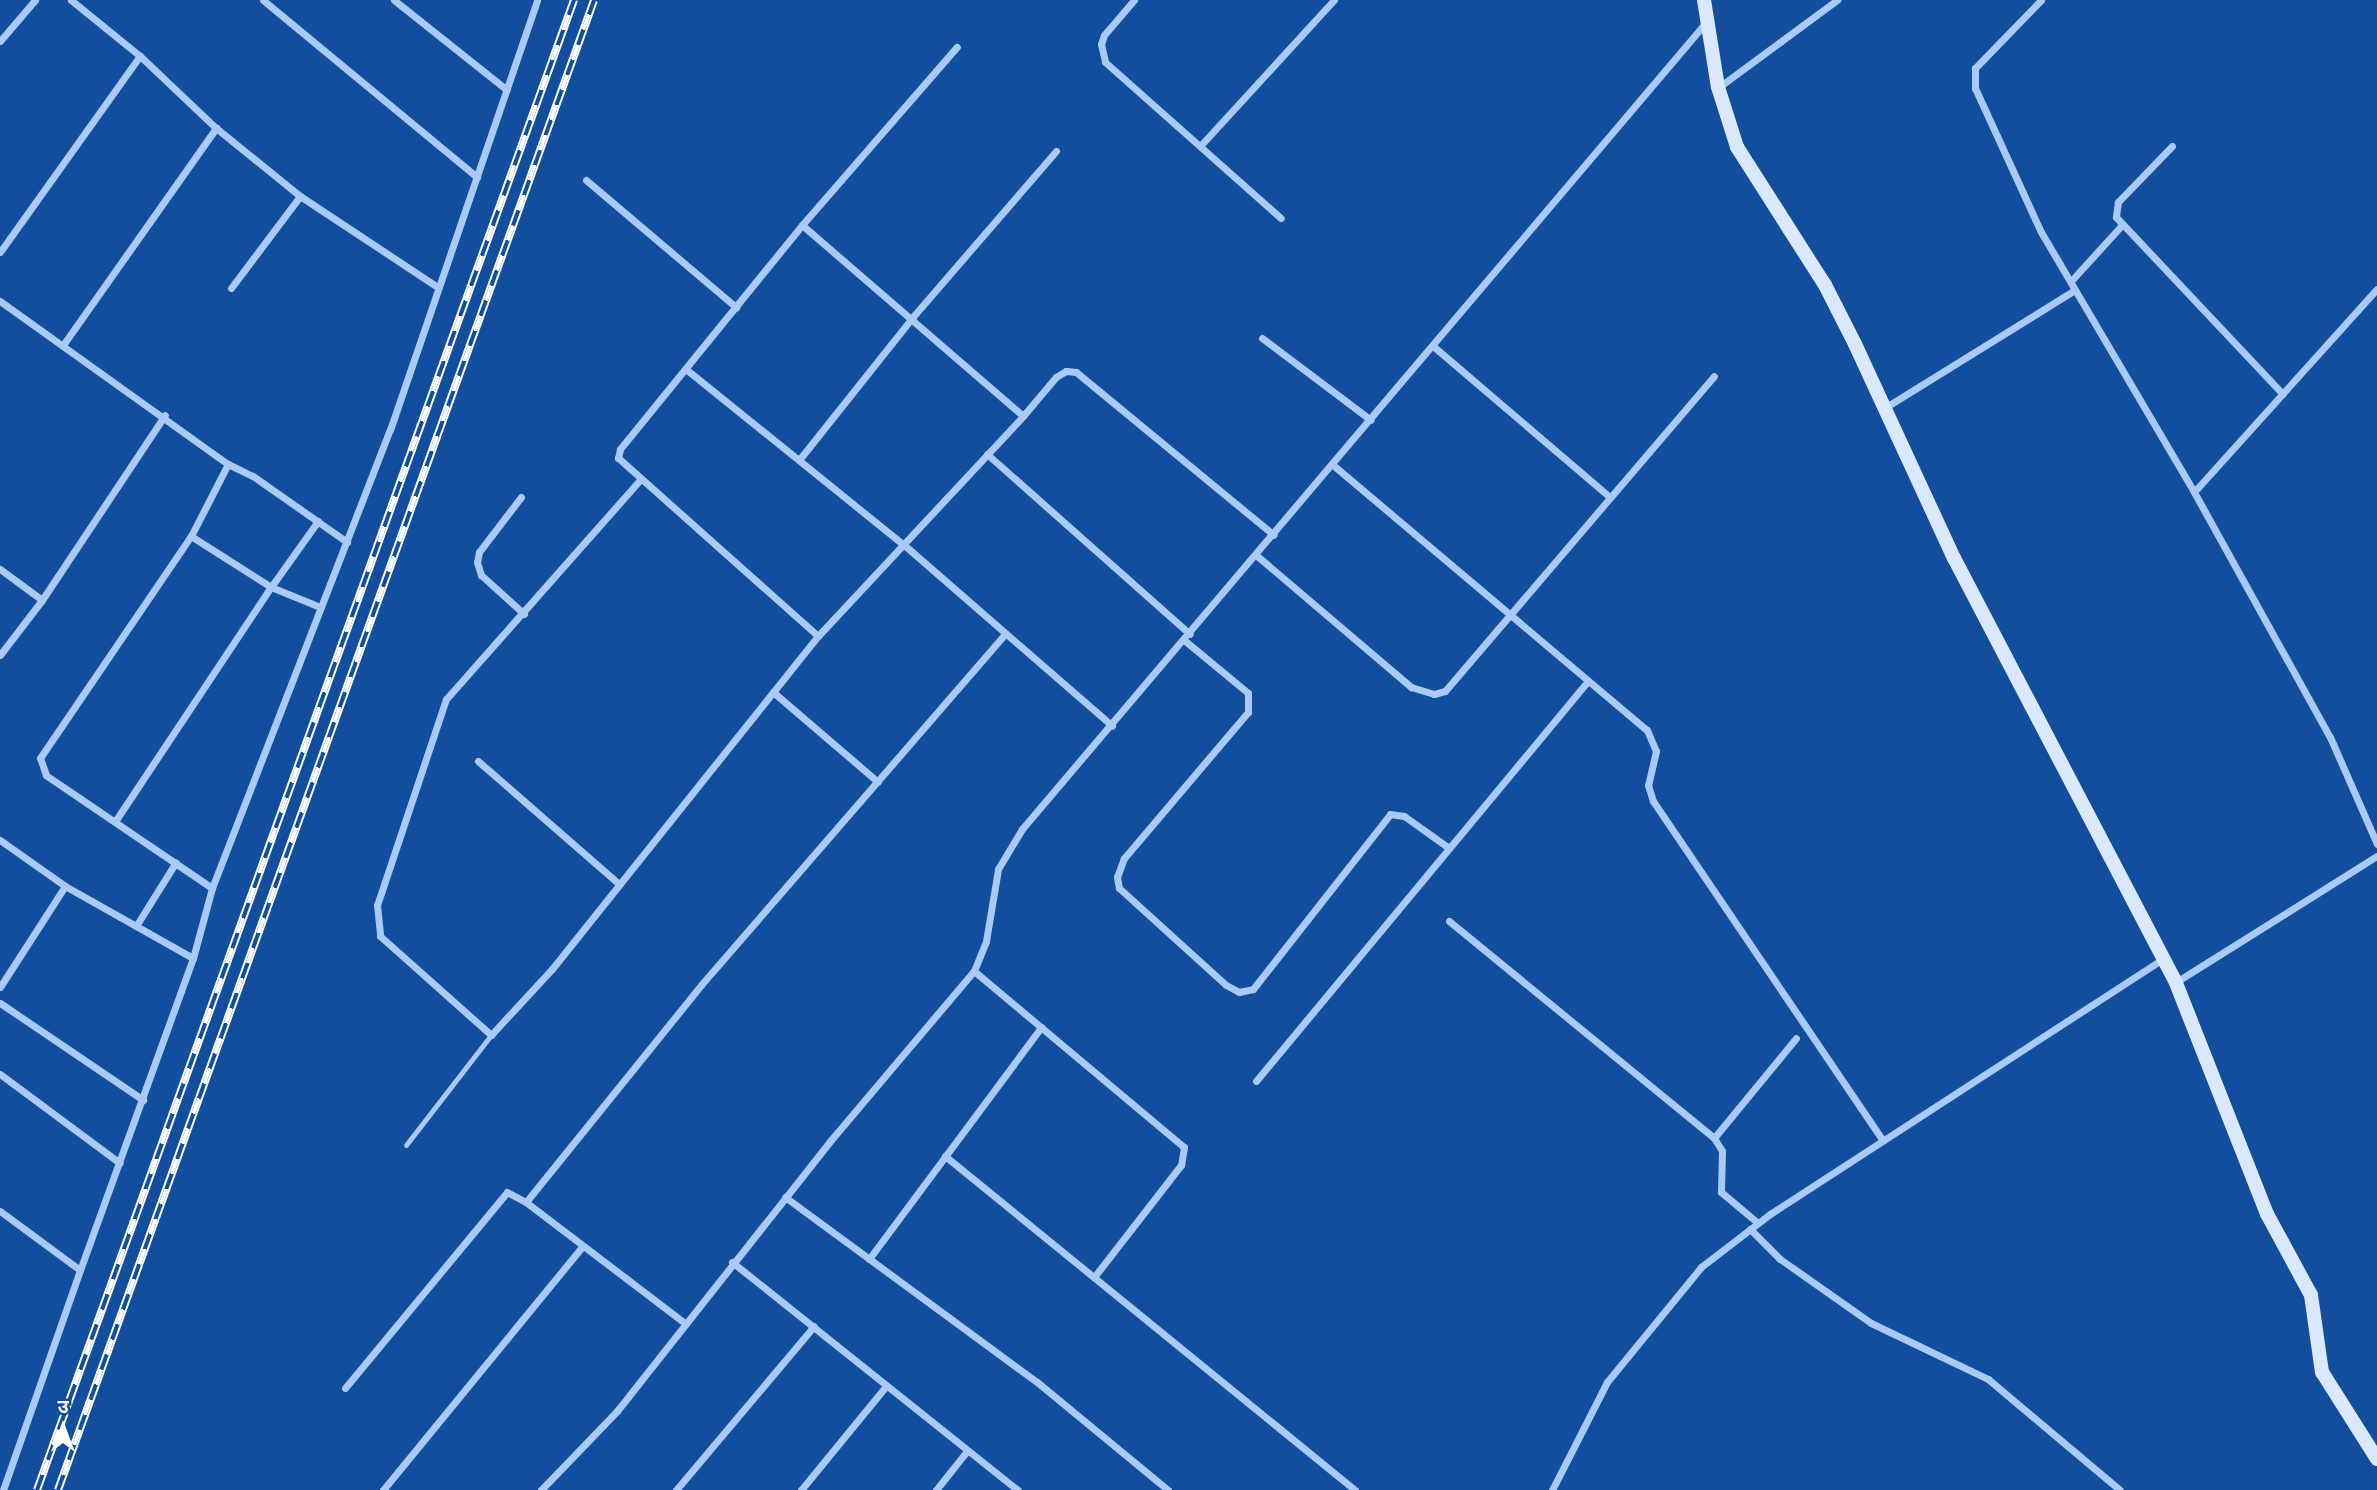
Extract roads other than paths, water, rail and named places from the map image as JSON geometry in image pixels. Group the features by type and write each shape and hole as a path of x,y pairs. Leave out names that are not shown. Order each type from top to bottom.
{"street":[{"path":"0,41 35,0"},
{"path":"71,0 140,56 216,128 300,196 436,286"},
{"path":"263,0 477,177"},
{"path":"394,0 507,90"},
{"path":"3,1490 193,958 212,888 390,430 436,286 477,177 537,0"},
{"path":"1134,0 1104,35 1101,44 1105,62 1281,218"},
{"path":"1201,145 1334,0"},
{"path":"1704,0 1718,87 1752,176 1825,285 1886,407 1954,558 2176,983 2267,1214 2311,1295 2322,1372 2377,1459"},
{"path":"1718,87 1837,0"},
{"path":"2041,0 1981,61 1973,78 2041,232 2194,492 2330,737 2377,844"},
{"path":"541,1490 617,1412 785,1197 974,971 986,941 998,869 1010,847 1706,21"},
{"path":"818,636 639,481 618,458 620,449 687,370 802,225 957,47"},
{"path":"0,252 140,56"},
{"path":"63,345 216,128"},
{"path":"2172,146 2118,202 2115,209 2121,226 2283,394"},
{"path":"799,460 911,319 1056,151"},
{"path":"586,180 736,307"},
{"path":"231,288 300,196"},
{"path":"802,225 1023,416"},
{"path":"2071,281 2121,226"},
{"path":"2194,492 2377,289"},
{"path":"1886,407 2075,290"},
{"path":"0,301 165,415 228,464 347,542"},
{"path":"1262,338 1371,419"},
{"path":"1433,346 1610,497"},
{"path":"687,370 902,544 1112,726"},
{"path":"639,481 446,699 375,914 380,936 491,1035 552,969 818,636 1056,377 1066,371 1076,373 1274,535"},
{"path":"1256,555 1421,693 1445,691 1714,376"},
{"path":"0,655 42,600 165,415"},
{"path":"987,454 1248,693 1248,712 1124,858 1117,877 1119,888 1226,985 1239,992 1254,989 1390,814 1404,817 1449,848"},
{"path":"212,888 116,820 46,775 40,758 191,536 228,464"},
{"path":"1332,465 1654,740 1656,761 1648,785 1658,809 1883,1141"},
{"path":"520,497 479,552 477,562 481,575 524,614"},
{"path":"116,820 318,521"},
{"path":"191,536 271,587 320,607"},
{"path":"0,569 42,600"},
{"path":"526,1202 701,985 1005,634"},
{"path":"1256,1081 1588,681"},
{"path":"772,692 877,782"},
{"path":"478,761 620,884"},
{"path":"0,839 65,886 193,958"},
{"path":"2176,983 2377,856"},
{"path":"136,926 176,862"},
{"path":"0,986 65,886"},
{"path":"1449,921 1714,1138 1722,1151 1721,1192 1758,1223"},
{"path":"1552,1490 1607,1382 1701,1267 1758,1223 2164,959"},
{"path":"974,971 1184,1147 1185,1154 1094,1277"},
{"path":"0,1003 143,1100"},
{"path":"869,1259 1041,1027"},
{"path":"1714,1138 1797,1038"},
{"path":"0,1074 120,1163"},
{"path":"945,1156 1355,1490"},
{"path":"345,1388 507,1192 526,1202 582,1247 602,1256 686,1324"},
{"path":"785,1197 1037,1382 1168,1490"},
{"path":"0,1211 80,1270"},
{"path":"1750,1229 1780,1259 1871,1323 1988,1379 2120,1490"},
{"path":"383,1490 582,1247"},
{"path":"733,1262 1018,1490"},
{"path":"676,1490 814,1326"},
{"path":"801,1490 886,1386"},
{"path":"936,1490 967,1451"}],"lane":[{"path":"406,1145 491,1035"}],"railway":[{"path":"37,1490 574,0"},
{"path":"58,1490 594,0"}]}
